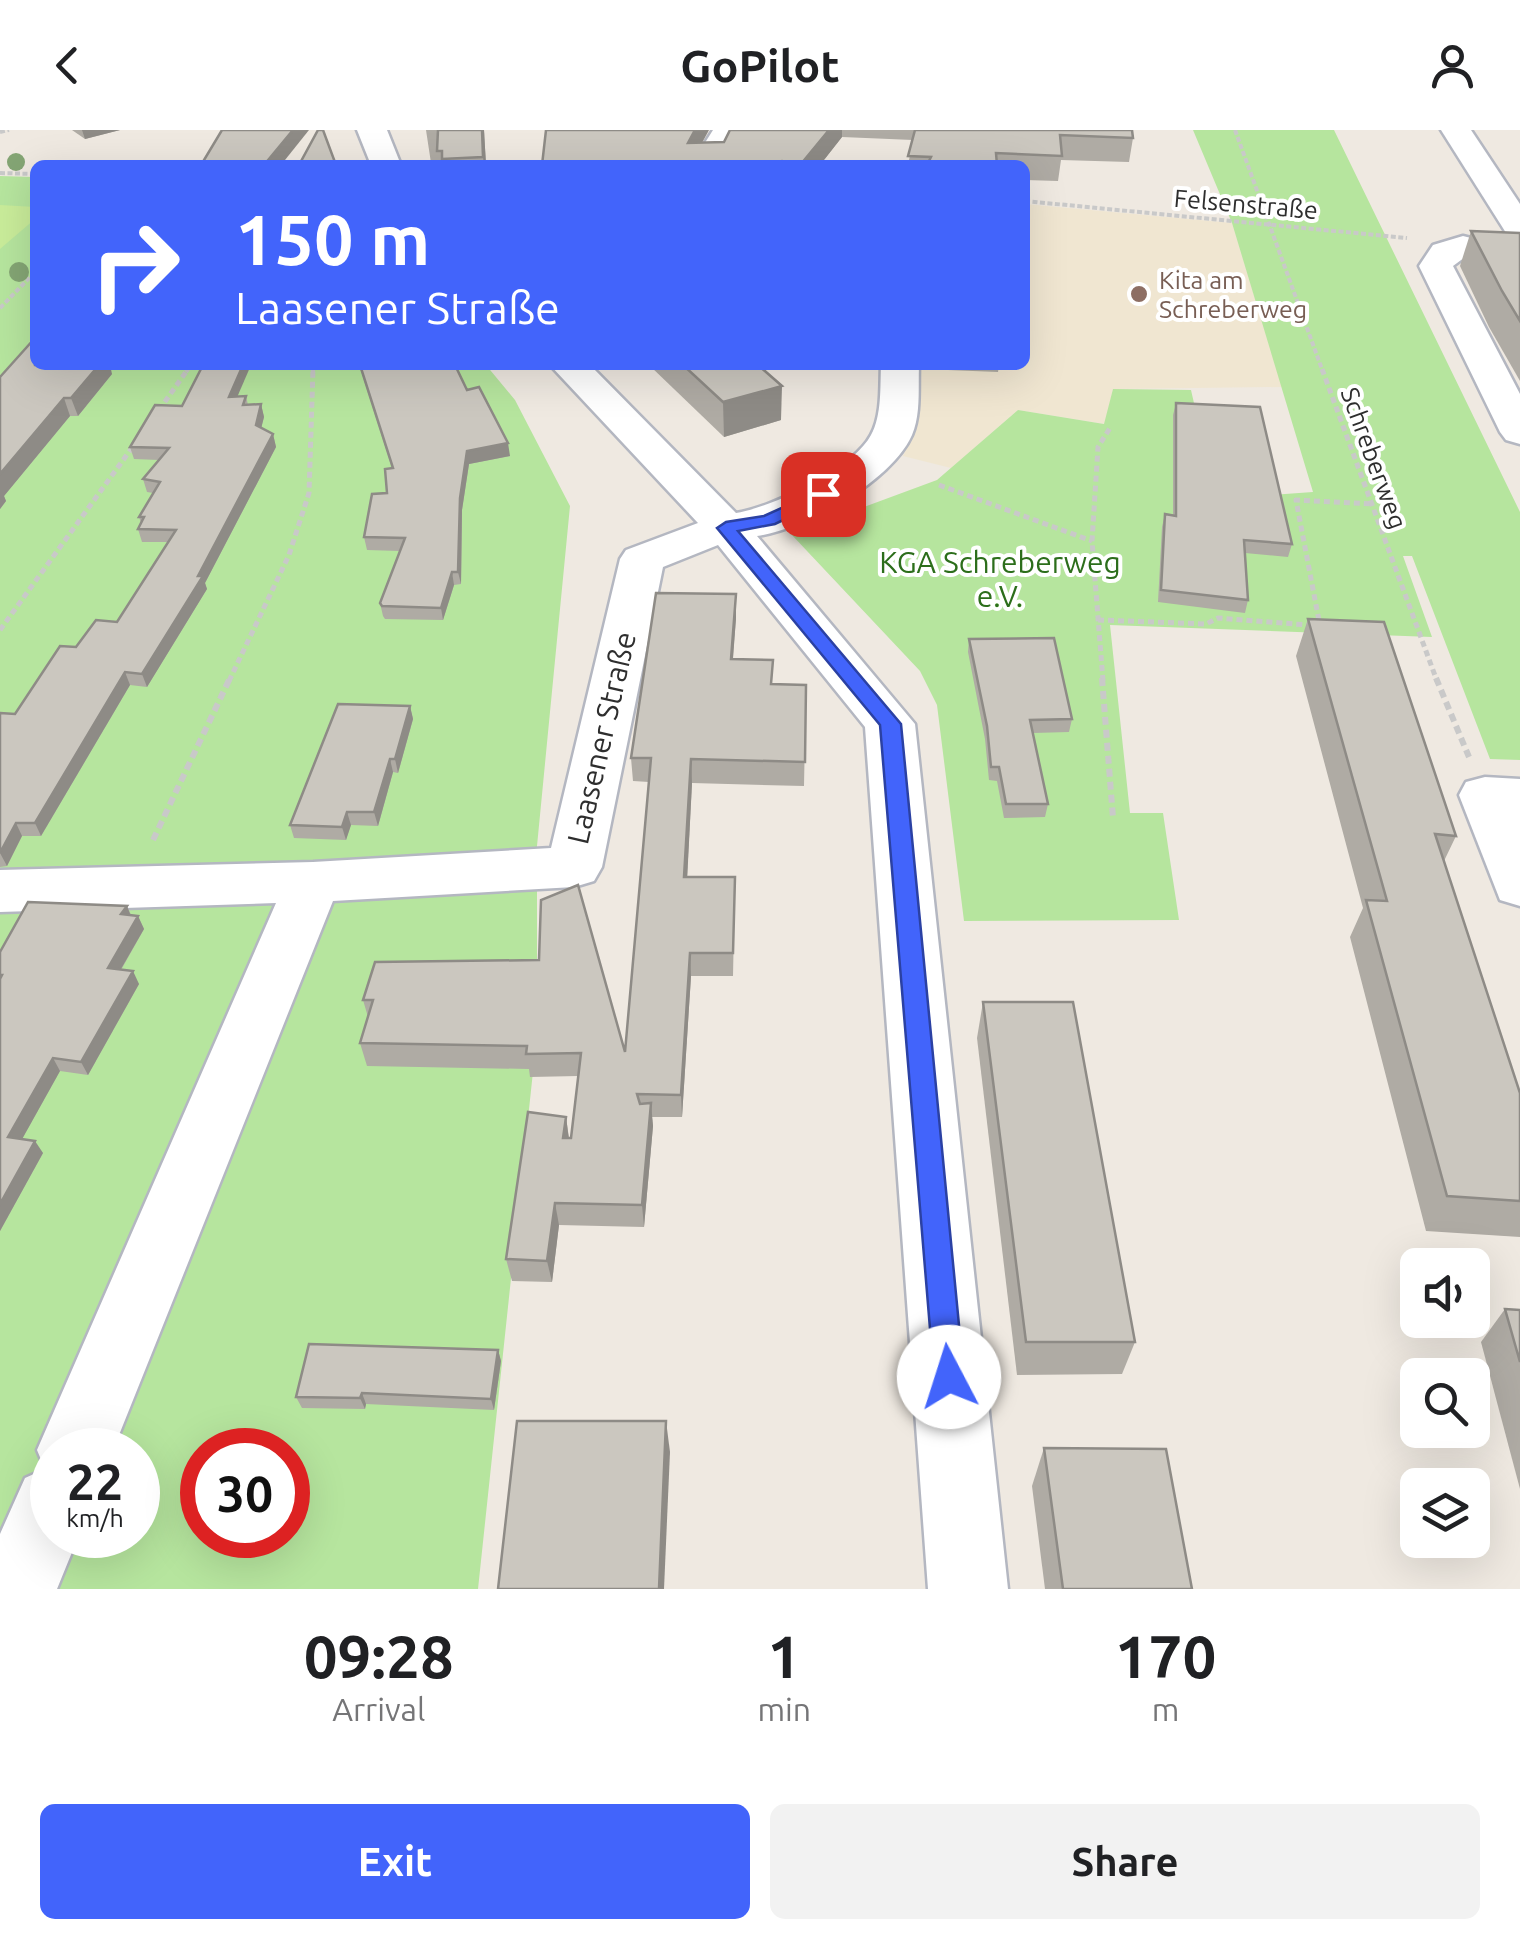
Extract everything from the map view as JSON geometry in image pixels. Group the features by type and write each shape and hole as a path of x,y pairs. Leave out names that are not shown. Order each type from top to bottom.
{"street":[{"path":"372,130 384,160"},
{"path":"709,160 728,130"},
{"path":"1456,130 1520,230"},
{"path":"1462,246 1446,252 1436,266 1520,432"},
{"path":"574,370 726,528 890,724 968,1589"},
{"name":"Laasener Straße","path":"312,882 574,867 642,559 726,528 768,520 823,494 873,460 890,439 897,421 900,370"},
{"path":"1503,796 1520,886"},
{"path":"0,891 312,882 84,1428"},
{"path":"17,1589 30,1558"}],"path":[{"path":"0,132 9,130"},
{"name":"Schreberweg","path":"1234,130 1374,504 1425,653 1503,796"},
{"path":"0,173 30,174"},
{"name":"Felsenstraße","path":"1030,201 1462,246"},
{"path":"0,308 30,277"},
{"path":"156,414 187,370"},
{"path":"131,887 289,555 309,493 314,370"},
{"path":"1110,428 1098,447 1092,541 1113,818"},
{"path":"0,630 145,430"},
{"path":"939,485 1092,541"},
{"path":"1098,620 1206,624 1218,618 1320,626 1296,500 1374,504"}],"shaded area":[{"name":"Kita am Schreberweg","path":"1030,204 1232,223 1282,387 1113,389 1105,424 1018,410 951,468 903,456 918,424 914,370 1030,370"}],"green space":[{"name":"KGA Schreberweg e.V.","path":"1193,130 1334,130 1520,512 1520,760 1490,759 1412,556 1403,556 1432,637 1110,625 1130,813 1163,813 1179,920 964,921 937,705 920,671 791,534 937,480 1018,410 1104,424 1113,389 1191,390 1214,491 1271,495 1313,492 1232,223"},
{"path":"0,176 30,177 30,370 490,370 515,400 570,506 537,846 537,1034 478,1589 0,1589"},
{"path":"0,205 30,207 30,223 0,249"}],"building":[{"path":"222,130 293,130 268,160 204,160"},
{"path":"318,130 323,130 334,160 302,160"},
{"path":"438,130 482,130 483,157 442,159 442,151 437,151"},
{"path":"546,130 695,130 688,143 724,142 730,130 829,130 804,160 543,160"},
{"path":"915,130 1132,130 1133,138 1060,135 1062,156 996,153 997,160 930,160 931,157 908,156"},
{"path":"1471,231 1520,233 1520,321 1502,291"},
{"path":"30,344 30,370 95,370 71,398 64,398 0,474 0,377"},
{"path":"200,370 241,370 229,397 246,396 243,405 261,404 256,425 273,434 198,576 203,576 142,674 125,672 35,823 16,823 0,853 0,713 15,714 60,646 76,647 96,620 117,622 176,530 138,529 144,517 139,517 160,482 143,479 169,448 130,447 155,405 182,406"},
{"path":"362,370 457,370 467,390 479,387 508,443 467,451 460,498 458,572 452,572 441,608 380,603 405,538 364,537 372,494 387,493 385,469 393,468"},
{"path":"688,370 764,370 782,386 723,402"},
{"path":"1176,403 1260,407 1292,544 1244,540 1248,600 1161,590 1165,514 1176,516"},
{"path":"656,593 736,594 731,659 773,660 771,684 806,685 805,762 691,759 684,877 735,877 733,953 690,953 681,1095 637,1094 640,1104 651,1103 642,1205 555,1203 547,1261 506,1259 528,1112 566,1117 563,1138 571,1138 581,1053 526,1054 527,1046 360,1043 373,1000 363,1000 375,962 539,960 541,900 578,885 625,1052 651,758 631,758"},
{"path":"1308,619 1384,622 1456,836 1435,834 1520,1093 1520,1201 1447,1196 1366,900 1387,901"},
{"path":"1054,638 1072,719 1030,720 1048,804 1006,804 999,767 991,767 987,726 969,639"},
{"path":"338,704 410,706 374,812 347,812 342,827 290,825"},
{"path":"28,902 127,906 121,914 138,916 108,968 133,971 81,1062 53,1058 8,1137 35,1141 0,1204 0,952"},
{"path":"983,1002 1073,1002 1135,1342 1026,1342"},
{"path":"1505,1309 1520,1310 1520,1362"},
{"path":"309,1344 498,1350 491,1399 362,1393 360,1398 296,1397"},
{"path":"517,1421 666,1421 659,1589 498,1589"},
{"path":"1044,1448 1166,1449 1192,1589 1063,1589"}],"place":[{"name":"Kita am Schreberweg","path":"1139,294"}],"route":[{"path":"823,494 768,520 726,528 890,724 949,1377"}]}
